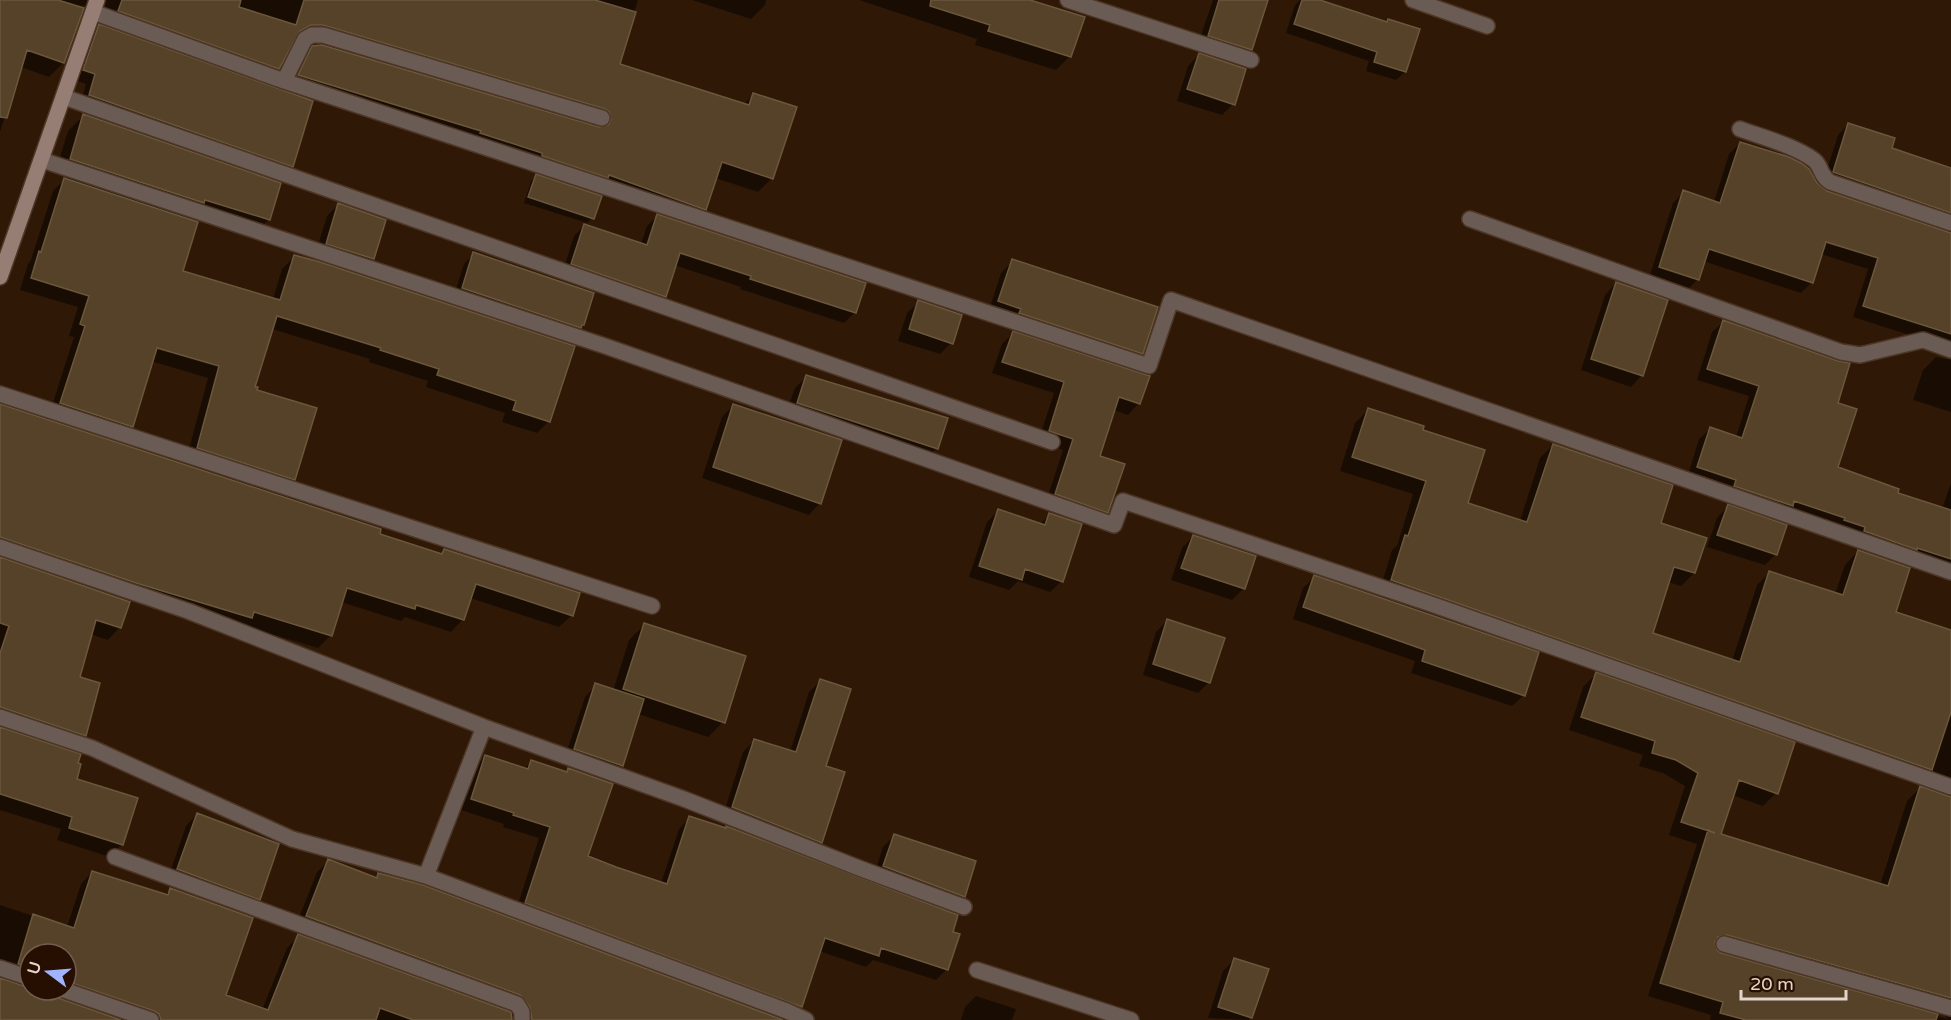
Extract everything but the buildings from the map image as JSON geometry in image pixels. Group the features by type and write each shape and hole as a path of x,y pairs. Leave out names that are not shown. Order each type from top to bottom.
{"street":[{"path":"1068,0 1251,60"},
{"path":"1413,0 1487,26"},
{"path":"0,277 95,6 284,81 1149,366 1172,300 1951,572"},
{"path":"284,81 305,39 312,35 323,35 602,118"},
{"path":"64,97 1052,441"},
{"path":"1740,129 1791,148 1814,160 1820,173 1830,182 1951,223"},
{"path":"42,160 605,346 1114,525 1123,501 1431,604 1951,787"},
{"path":"1470,219 1841,352 1860,356 1923,340 1951,350"},
{"path":"0,394 652,606"},
{"path":"0,547 188,611 484,727 684,799 964,907"},
{"path":"0,717 92,748 292,839 426,876 806,1020"},
{"path":"426,876 484,727"},
{"path":"114,857 517,1004 522,1012 522,1020"},
{"path":"1724,945 1951,1008"},
{"path":"0,968 18,974"},
{"path":"977,970 1131,1020"},
{"path":"78,995 151,1020"}]}
